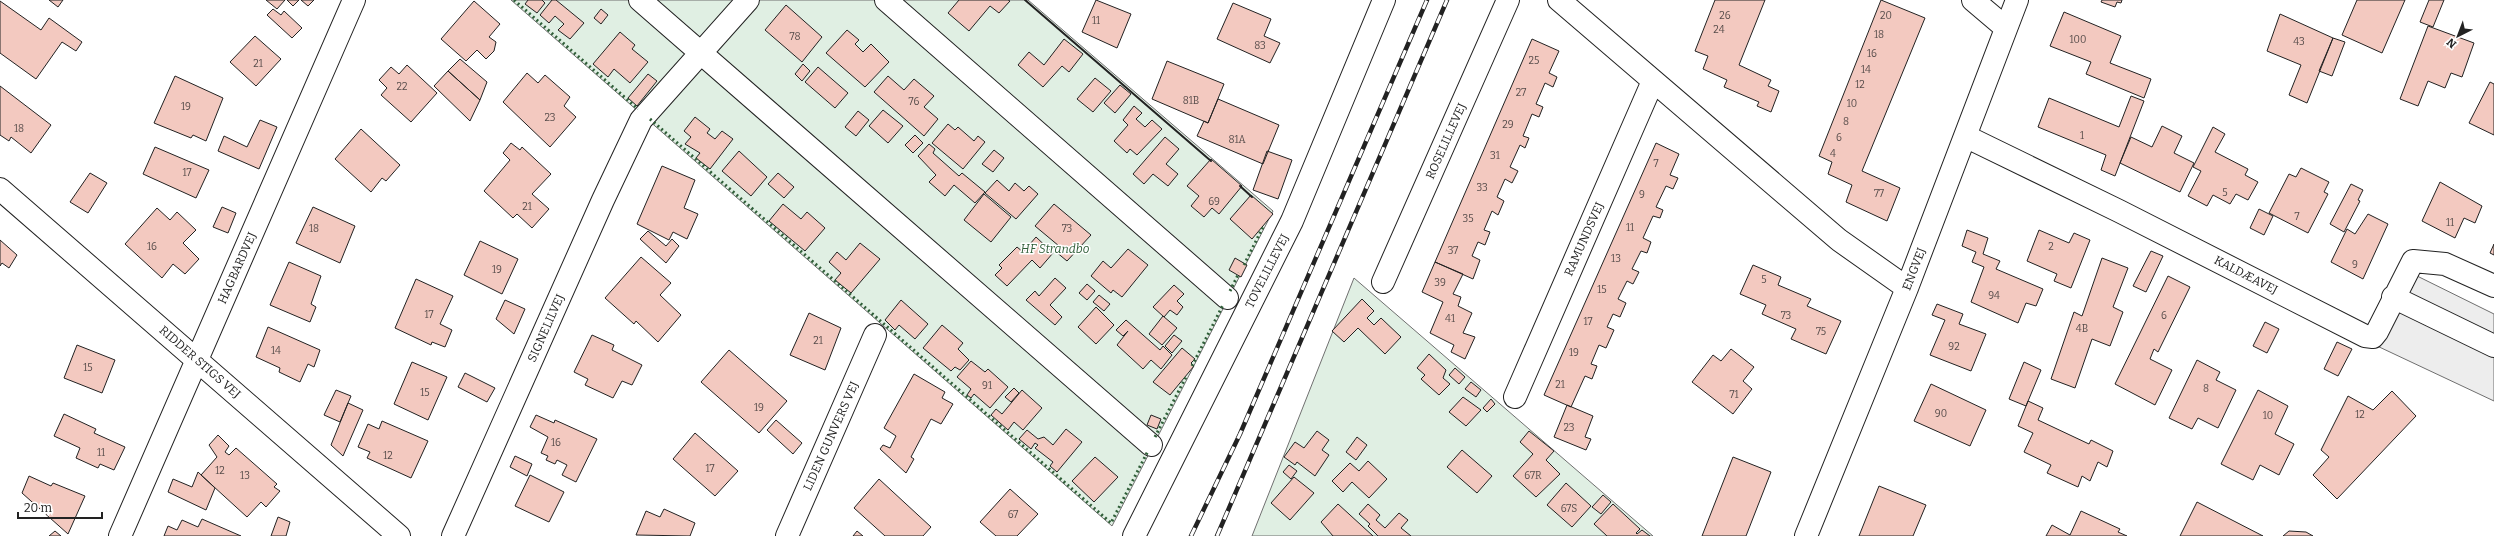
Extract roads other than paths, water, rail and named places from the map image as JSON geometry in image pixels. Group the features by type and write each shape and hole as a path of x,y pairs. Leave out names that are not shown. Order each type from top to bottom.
{"street":[{"name":"HAGBARDVEJ","path":"120,536 354,0"},
{"path":"640,0 1151,445"},
{"name":"SIGNELILVEJ","path":"453,536 603,200 641,120 700,52 748,0"},
{"path":"886,0 1227,298"},
{"name":"TOVELILLEVEJ","path":"1134,536 1292,221 1384,0"},
{"name":"ROSELILLEVEJ","path":"1383,282 1508,0"},
{"path":"1559,0 1839,240 1907,288"},
{"path":"1973,0 2006,28"},
{"name":"ENGVEJ","path":"1806,536 1907,288 2017,0"},
{"name":"RAMUNDSVEJ","path":"1515,396 1653,81"},
{"name":"KALDÆAVEJ","path":"1965,136 2119,211 2365,336 2373,337 2412,261 2445,264 2494,286"},
{"name":"RIDDER STIGS VEJ","path":"0,189 399,536"},
{"path":"2393,297 2494,346"},
{"name":"LIDEN GUNVERS VEJ","path":"787,536 875,335"}],"railway":[{"path":"1191,536 1240,434 1427,0"},
{"path":"1217,536 1447,0"}],"park label":[{"name":"HF Strandbo","path":"1055,249"}]}
